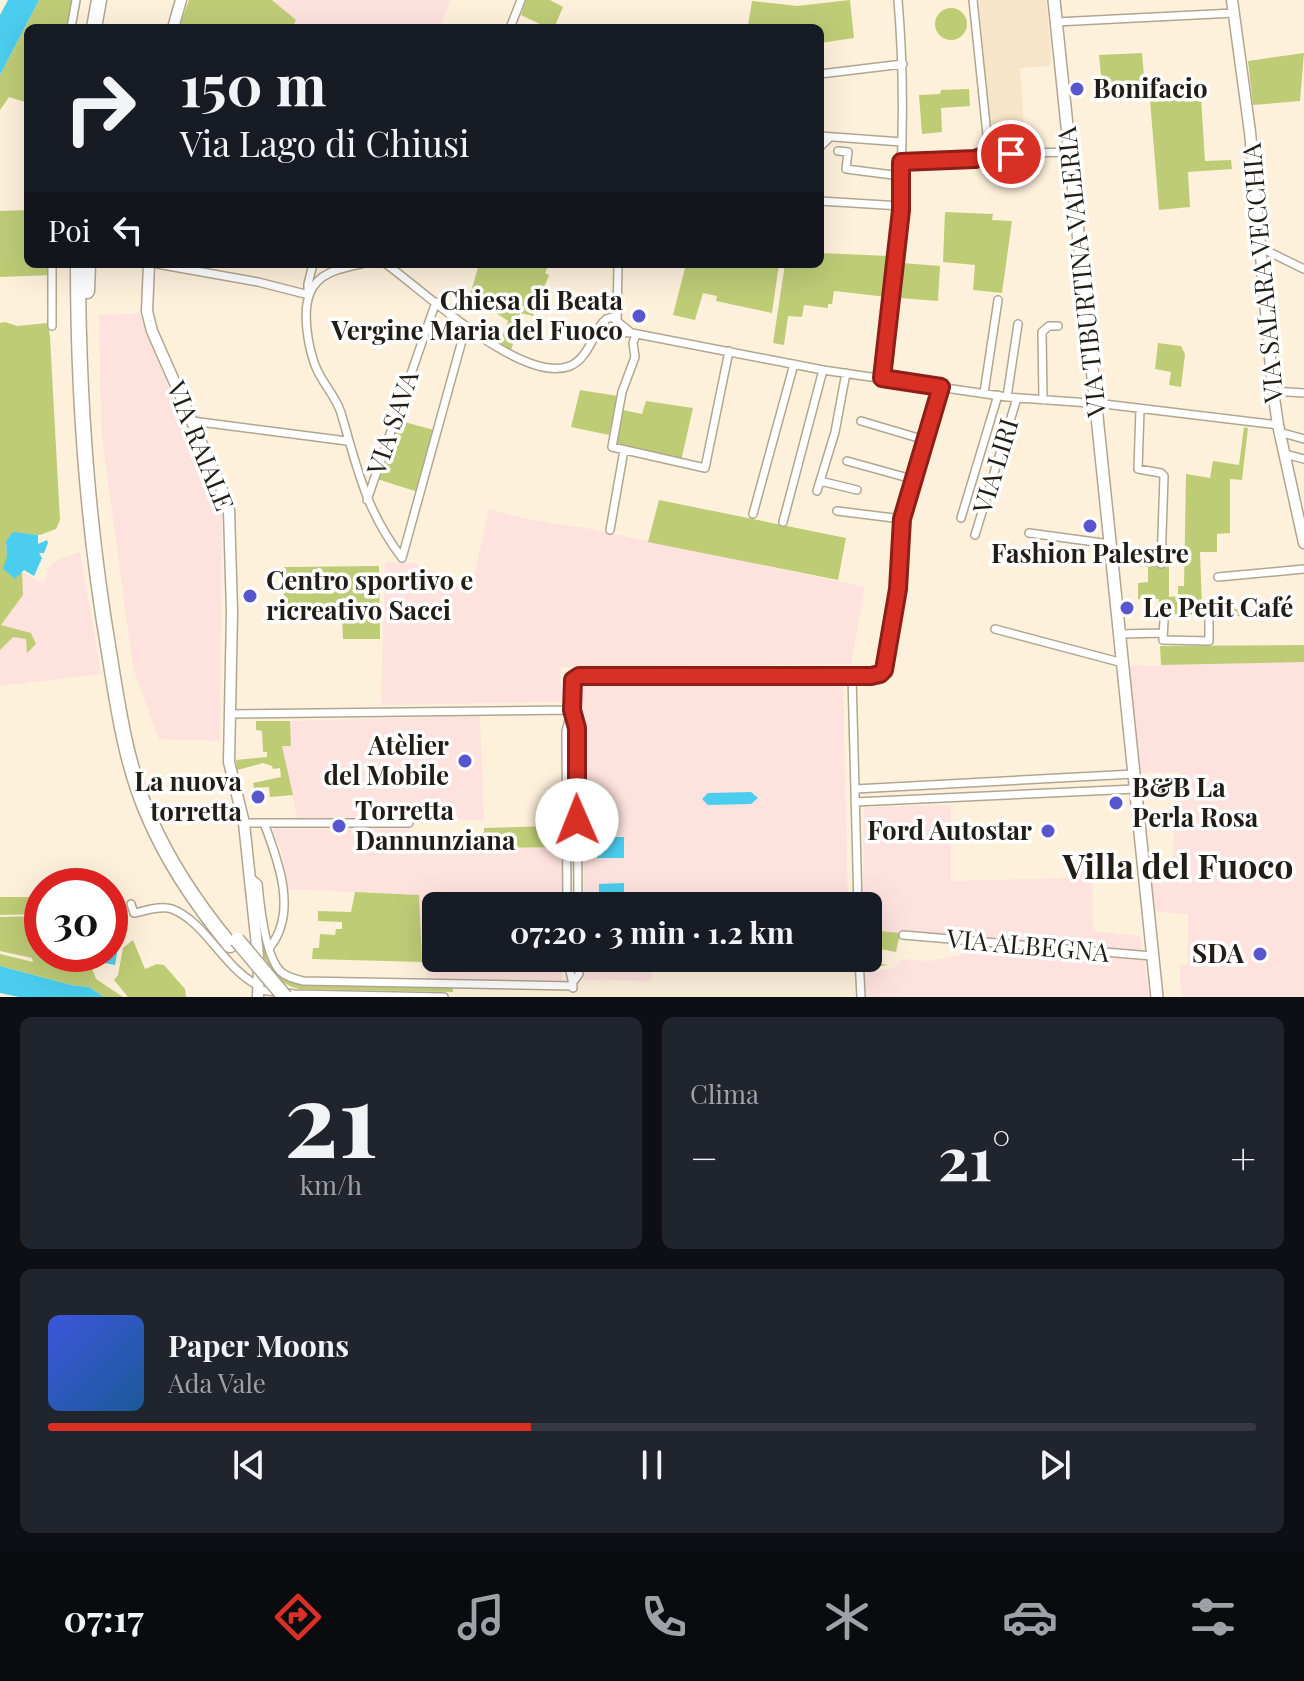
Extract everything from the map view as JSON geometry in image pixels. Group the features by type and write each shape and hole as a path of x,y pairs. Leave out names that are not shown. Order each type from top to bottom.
{"highway":[{"path":"95,24 99,0"},
{"path":"103,24 107,0"},
{"path":"78,268 81,420 88,510 118,705 130,762 158,839 274,997"},
{"path":"88,268 86,344 90,437 106,586 132,732 156,812 203,902"},
{"path":"234,942 293,996"}],"main road":[{"name":"VIA TIBURTINA VALERIA","path":"1054,0 1157,997"}],"street":[{"path":"72,24 76,0"},
{"path":"174,24 181,0"},
{"path":"512,24 521,0"},
{"path":"882,378 901,206 903,64 898,0"},
{"path":"973,0 989,154"},
{"name":"VIA SALARA VECCHIA","path":"1232,0 1250,132 1278,429 1300,505 1304,543"},
{"path":"1056,22 1234,13"},
{"path":"824,74 903,64"},
{"path":"824,136 902,142"},
{"path":"824,143 830,137"},
{"path":"838,151 848,152 846,169 901,176"},
{"path":"901,162 975,159 989,154 1070,152"},
{"path":"824,201 901,206"},
{"path":"1259,247 1304,269"},
{"path":"52,268 52,326"},
{"name":"VIA RAIALE","path":"149,268 149,321 226,499 231,524 230,770 244,823 259,991"},
{"path":"179,268 309,295"},
{"path":"312,268 308,284 307,326 315,365 340,410 367,500 380,527 402,558 466,326"},
{"path":"309,295 320,280 344,268"},
{"path":"391,268 506,353 547,367 563,368 575,363 591,343 616,300"},
{"path":"591,343 617,329 618,268"},
{"path":"310,274 320,280"},
{"path":"984,393 998,300"},
{"name":"VIA SAVA","path":"367,500 436,302"},
{"path":"605,320 612,317 634,333"},
{"path":"605,320 604,328 610,332 634,333 823,370 1012,397 1140,409 1278,429 1304,439"},
{"name":"VIA LIRI","path":"975,535 1012,397 1018,324"},
{"path":"1043,400 1042,332 1049,326 1058,326"},
{"path":"634,333 635,357 622,392 612,447 705,468 729,351"},
{"path":"753,514 794,364"},
{"path":"783,522 823,370"},
{"path":"817,491 835,432 846,373"},
{"path":"567,892 566,731 572,710 573,680 579,676 871,676 884,670 898,589 902,519 941,387"},
{"path":"1273,391 1304,393"},
{"path":"961,518 998,395"},
{"path":"1140,409 1138,469 1161,473 1164,479 1161,564"},
{"path":"192,421 347,441"},
{"path":"861,421 925,440"},
{"path":"610,530 624,450"},
{"path":"1285,454 1304,459"},
{"path":"847,461 912,479"},
{"path":"820,481 857,490"},
{"path":"837,511 902,519"},
{"path":"1029,533 1110,544"},
{"path":"1218,577 1304,569"},
{"path":"1164,620 1163,640 1209,641 1209,618"},
{"path":"995,629 1123,663"},
{"path":"1120,634 1163,633"},
{"path":"852,676 858,892"},
{"path":"230,714 572,710"},
{"path":"572,710 577,728 578,892"},
{"path":"855,789 1134,774"},
{"path":"1088,777 1089,791"},
{"path":"1050,779 1051,793"},
{"path":"1030,780 1031,794"},
{"path":"1012,781 1013,795"},
{"path":"977,783 978,796"},
{"path":"941,785 942,798"},
{"path":"911,786 912,799"},
{"path":"855,802 1135,789"},
{"path":"244,823 409,823"},
{"path":"264,823 279,867 283,891 284,914 279,935 270,947"},
{"path":"250,877 258,884 262,923 270,947 279,970 288,977 303,981 573,986"},
{"path":"131,904 134,913 163,907 173,909 199,929 243,978 259,991 293,996 444,997"},
{"name":"VIA ALBEGNA","path":"903,935 1152,956"},
{"path":"568,972 573,986"},
{"path":"573,986 579,972"},
{"path":"860,972 861,997"}],"shaded area":[{"path":"272,0 451,0 441,24 294,24 296,20"},
{"path":"979,0 1046,0 1050,66 1020,68 1024,129 990,131"},
{"path":"140,313 164,377 222,507 220,741 159,739 133,668 101,429 99,315"},
{"path":"489,509 865,587 851,664 560,667 562,702 381,705 385,562 413,563 472,586"},
{"path":"80,552 101,674 0,686 0,650 13,636 26,638 31,633 0,625 23,595 22,572 44,584 48,568 61,558"},
{"path":"1304,662 1304,997 1182,997 1179,965 1188,964 1188,914 1156,912 1147,867 1173,865 1179,772 1138,773 1126,666"},
{"path":"582,685 843,685 848,892 584,892"},
{"path":"480,716 484,820 298,820 282,745 291,746 290,721"},
{"path":"951,805 951,881 1073,878 1073,862 1092,862 1093,931 1140,936 1150,997 864,997 864,973 894,968 902,959 930,961 978,951 979,941 901,934 896,952 882,948 882,892 863,892 864,807"},
{"path":"409,826 413,849 562,847 562,892 422,892 422,968 419,895 288,889 283,857 273,828"},
{"path":"426,972 562,972 562,983 426,979"},
{"path":"584,972 652,972 652,981 584,980"}],"green space":[{"path":"39,0 72,0 69,24 27,24"},
{"path":"189,0 272,0 296,20 294,24 180,24"},
{"path":"526,0 550,0 563,7 556,24 540,24 521,15"},
{"path":"850,0 854,38 824,42 824,24 748,24 752,1 797,6"},
{"path":"951,8 962,13 967,24 962,35 951,40 940,35 935,24 940,13"},
{"path":"24,29 24,102 9,97 0,110 0,75"},
{"path":"1142,53 1145,88 1139,89 1139,84 1102,85 1099,55"},
{"path":"1304,53 1300,101 1253,105 1248,61"},
{"path":"969,89 970,106 941,108 942,132 922,134 919,95"},
{"path":"1201,97 1205,161 1231,160 1232,169 1188,172 1190,207 1159,210 1150,100"},
{"path":"24,210 24,268 53,268 53,275 0,277 0,211"},
{"path":"945,212 993,214 992,220 1012,221 1002,293 973,290 975,265 943,262"},
{"path":"824,253 890,256 887,297 834,291 832,304 828,304 828,308 804,305 802,317 788,316 784,345 773,343 784,268 824,268"},
{"path":"902,263 940,266 938,301 900,298"},
{"path":"478,268 547,268 545,273 549,275 533,316 520,313 522,320 511,350 500,343 508,321 487,304 469,299"},
{"path":"685,268 778,268 772,313 716,301 717,296 703,293 695,320 673,315"},
{"path":"0,323 17,326 48,323 50,337 60,520 56,529 40,535 13,533 6,541 7,556 15,578 22,572 23,595 1,625 31,633 36,644 27,653 26,639 13,637 0,650"},
{"path":"1158,343 1181,346 1185,354 1181,387 1169,385 1171,372 1155,369"},
{"path":"580,390 618,396 609,435 571,427"},
{"path":"646,401 693,408 681,461 616,446 623,410 642,414"},
{"path":"397,420 434,430 418,492 377,479"},
{"path":"1244,427 1248,428 1242,480 1230,479 1230,533 1217,534 1217,552 1200,552 1202,607 1240,609 1240,616 1160,614 1159,599 1138,599 1138,583 1148,582 1148,567 1138,566 1169,566 1169,597 1178,596 1178,586 1184,586 1186,474 1210,478 1213,461 1239,465"},
{"path":"659,500 846,538 838,580 648,542"},
{"path":"379,566 380,639 343,639 342,618 284,618 284,567"},
{"path":"1304,645 1304,662 1161,665 1160,646"},
{"path":"256,721 290,721 291,746 282,746 293,795 270,797 269,787 254,788 253,783 281,777 280,768 273,769 263,763 237,770 236,760 267,757 267,752 263,752 262,731 256,730"},
{"path":"554,801 561,801 562,847 484,848 484,828 554,826"},
{"path":"256,884 271,958 286,978 453,986 453,992 299,989 284,983 266,961 261,946"},
{"path":"355,892 419,895 422,962 312,959 313,948 319,948 320,934 335,935 336,929 342,929 342,922 318,921 318,911 351,912"},
{"path":"0,897 24,897 24,914 0,915"},
{"path":"24,916 24,956 0,951 0,917"},
{"path":"882,931 900,933 896,952 882,949"},
{"path":"133,940 145,969 157,964 164,965 185,989 186,997 128,997 114,980 119,972 128,972 128,944"},
{"path":"0,954 24,960 24,972 93,972 96,979 123,997 104,997 89,987 71,985 0,966"}],"water":[{"path":"8,0 39,0 0,75 0,15"},
{"path":"13,532 38,535 38,544 47,540 44,553 39,553 42,558 34,576 24,570 15,579 3,569 7,556 6,541"},
{"path":"751,792 758,798 751,804 708,805 702,799 708,793"},
{"path":"597,837 624,837 624,858 597,858"},
{"path":"624,883 624,892 599,892 599,884"},
{"path":"0,966 89,987 104,997 19,997 0,993"}],"place":[{"name":"Bonifacio","path":"1077,89"},
{"name":"Chiesa di Beata Vergine Maria del Fuoco","path":"639,316"},
{"name":"Fashion Palestre","path":"1090,526"},
{"name":"Centro sportivo e ricreativo Sacci","path":"250,596"},
{"name":"Le Petit Café","path":"1127,608"},
{"name":"Atèlier del Mobile","path":"465,761"},
{"name":"La nuova torretta","path":"258,797"},
{"name":"B&B La Perla Rosa","path":"1116,803"},
{"name":"Torretta Dannunziana","path":"339,826"},
{"name":"Ford Autostar","path":"1048,831"},
{"name":"SDA","path":"1260,954"}],"district":[{"name":"Villa del Fuoco","path":"1178,867"}],"route":[{"path":"577,820 577,728 572,710 573,680 579,676 871,676 884,670 898,589 902,519 941,387 882,378 901,210 901,162 1011,154"}]}
